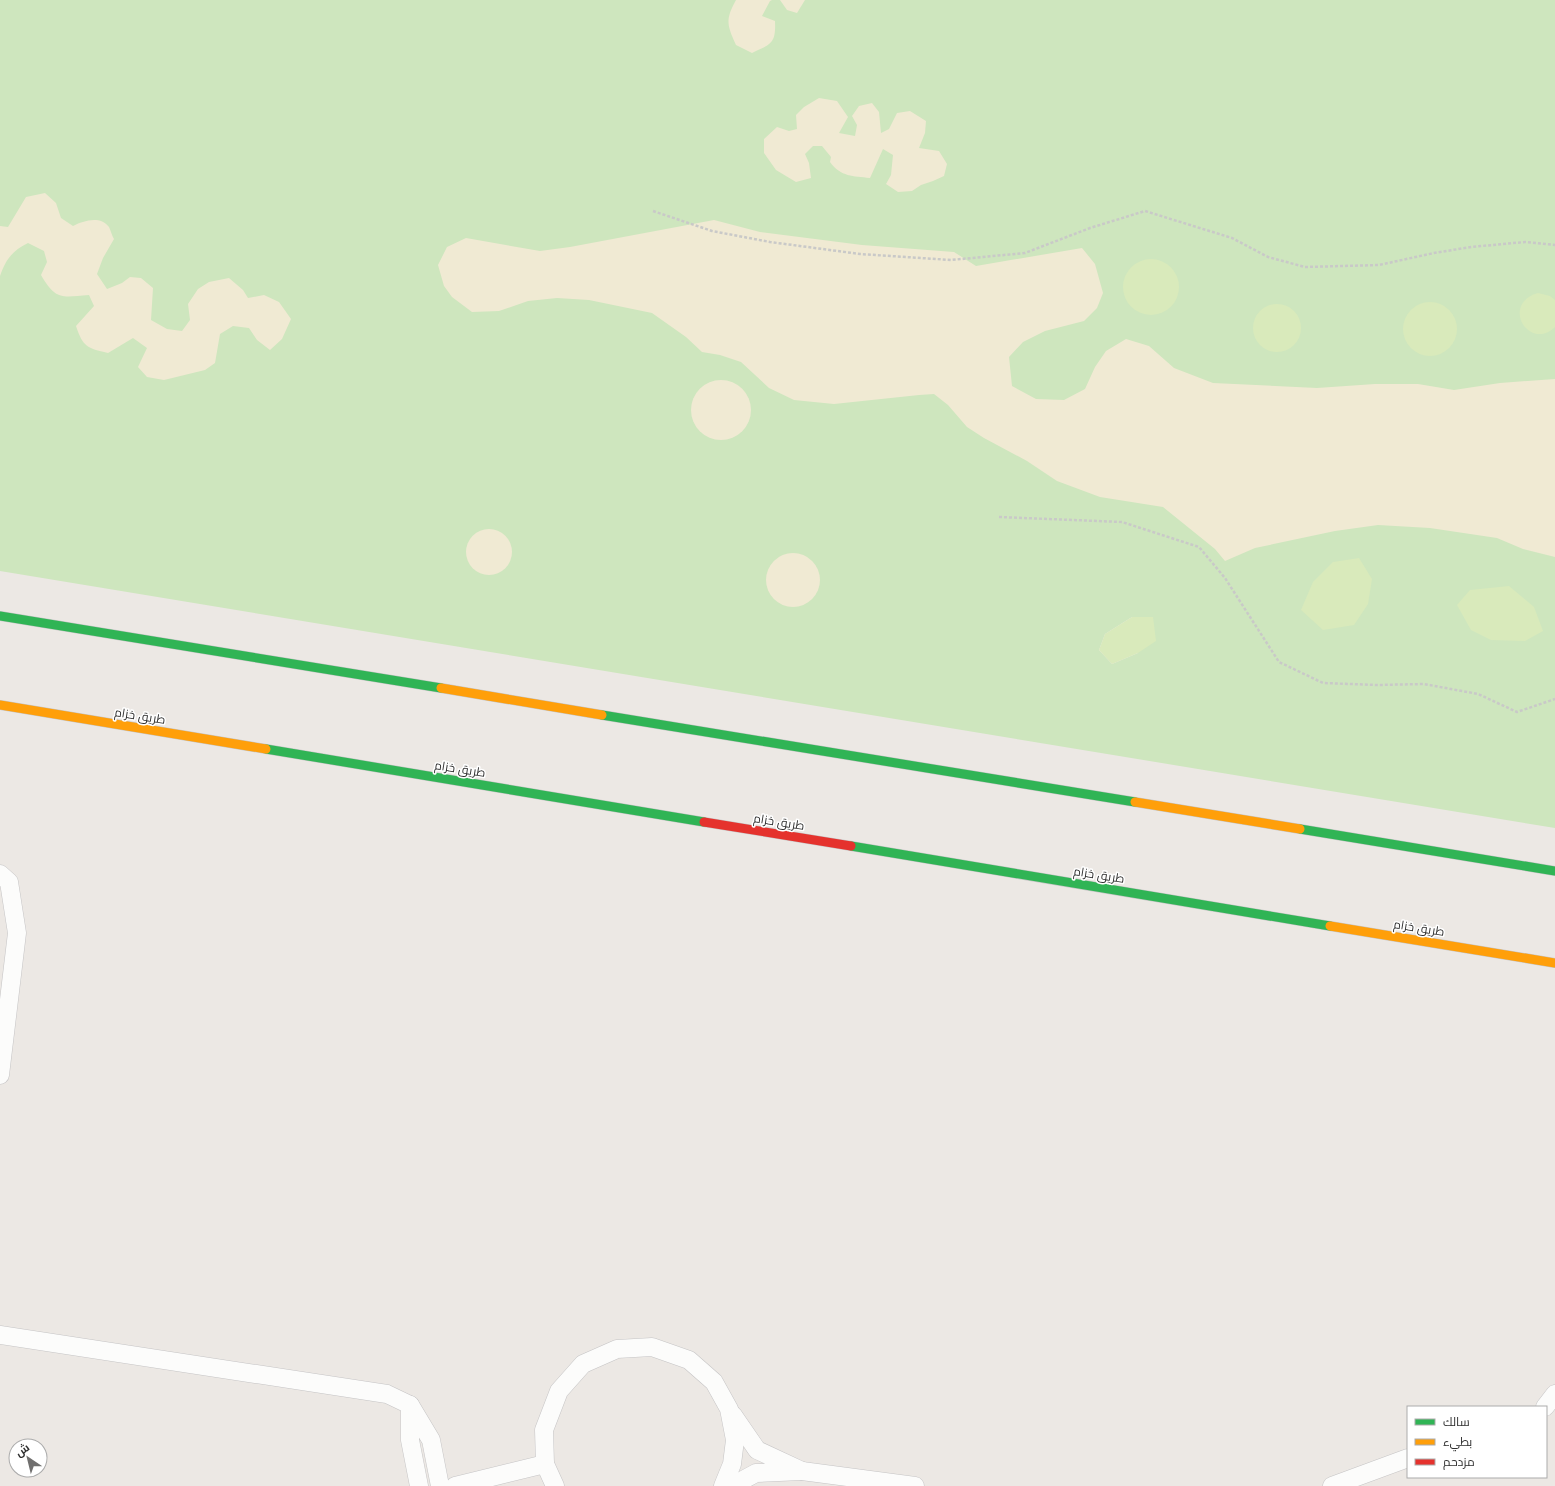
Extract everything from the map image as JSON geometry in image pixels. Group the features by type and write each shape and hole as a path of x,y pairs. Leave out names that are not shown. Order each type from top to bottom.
{"main road":[{"path":"0,616 1555,871"},
{"name":"طريق خزام","path":"0,705 1554,963"}],"lane":[{"path":"0,874 9,882 17,933 0,1075"},
{"path":"0,1335 387,1394 410,1405 431,1440 440,1486"},
{"path":"555,1486 545,1464 544,1430 558,1391 583,1364 617,1349 652,1347 689,1360 714,1382 729,1409 757,1450 802,1471"},
{"path":"1546,1406 1555,1394"},
{"path":"410,1405 410,1440 419,1486"},
{"path":"723,1486 732,1464 735,1440 729,1409"},
{"path":"1332,1486 1407,1458"},
{"path":"455,1486 545,1464"},
{"path":"732,1486 756,1473 802,1471 914,1486"}],"path":[{"path":"653,211 712,231 770,242 860,254 951,260 1025,253 1090,228 1145,211 1232,238 1268,257 1305,267 1379,265 1470,247 1524,242 1555,245"},
{"path":"999,517 1122,522 1199,547 1224,578 1279,662 1323,683 1377,686 1424,684 1478,694 1517,712 1555,699"}],"green space":[{"path":"0,0 1555,0 1555,828 0,571","holes":["1132,617 1138,653 1112,664 1099,650 1105,634"]},
{"path":"1145,259 1157,259 1167,263 1175,271 1179,281 1179,293 1175,303 1167,311 1157,315 1145,315 1135,311 1127,303 1123,293 1123,281 1127,271 1135,263"},
{"path":"1538,293 1550,296 1555,300 1555,327 1545,333 1536,334 1528,330 1522,324 1520,315 1521,306 1527,299"},
{"path":"1425,302 1435,302 1445,306 1453,314 1457,324 1457,334 1453,344 1445,352 1435,356 1425,356 1415,352 1407,344 1403,334 1403,324 1407,314 1415,306"},
{"path":"1277,304 1286,306 1294,311 1299,319 1301,328 1299,337 1294,345 1286,350 1277,352 1268,350 1260,345 1255,337 1253,328 1255,319 1260,311 1268,306"},
{"path":"1359,558 1372,579 1368,604 1354,625 1323,630 1301,610 1313,582 1333,562"},
{"path":"1509,586 1534,607 1543,631 1525,641 1491,640 1471,630 1457,605 1470,590"},
{"path":"1132,617 1153,617 1156,641 1138,653 1112,664 1099,650 1105,634"}],"sand":[{"path":"736,0 772,0 762,16 775,21 773,39 768,45 752,53 736,45 729,27 728,22 730,13"},
{"path":"780,0 805,0 797,13 787,10"},
{"path":"819,98 837,101 848,117 839,133 855,136 857,125 852,116 859,106 872,103 879,112 881,133 889,129 897,113 910,111 926,121 925,133 919,148 939,151 947,164 944,176 921,185 912,191 898,192 886,184 891,175 893,155 883,149 870,178 858,177 838,171 830,162 831,157 822,146 813,146 805,154 809,163 811,178 796,182 776,170 764,153 764,139 777,127 789,131 797,129 796,115 804,107"},
{"path":"45,193 56,203 61,218 73,226 82,222 96,220 105,223 109,227 114,239 103,258 97,274 107,289 122,283 130,277 141,278 153,288 151,320 167,329 182,331 190,320 188,304 198,289 209,282 229,278 243,290 248,298 264,295 279,302 291,319 282,339 270,350 257,340 249,328 233,326 220,334 215,363 205,370 164,380 147,377 138,367 147,348 133,338 108,353 90,348 81,338 76,326 94,306 89,295 60,296 51,289 41,275 47,262 44,251 28,243 22,246 10,256 0,276 0,226 8,227 26,197"},
{"path":"714,220 760,232 862,245 954,252 976,266 1082,248 1095,264 1103,293 1097,308 1084,321 1045,331 1023,342 1009,357 1012,386 1036,399 1064,400 1085,389 1095,367 1106,351 1126,339 1149,346 1174,368 1213,383 1317,388 1375,384 1418,384 1454,390 1500,383 1555,379 1555,557 1523,549 1497,538 1430,528 1378,525 1335,531 1255,548 1225,561 1215,549 1163,507 1100,497 1057,481 1027,461 967,427 948,405 934,394 834,404 794,400 769,388 741,362 720,355 702,352 686,337 652,313 589,300 557,298 528,301 499,311 472,312 452,297 444,286 438,265 447,247 466,238 540,251 570,247"},
{"path":"721,380 737,385 742,389 746,394 751,410 746,426 742,431 737,435 721,440 705,435 700,431 696,426 691,410 696,394 700,389 705,385"},
{"path":"484,529 494,529 502,533 508,539 512,547 512,557 508,565 502,571 494,575 484,575 476,571 470,565 466,557 466,547 470,539 476,533"},
{"path":"788,553 798,553 808,557 816,565 820,575 820,585 816,595 808,603 798,607 788,607 778,603 770,595 766,585 766,575 770,565 778,557"}],"traffic: fast":[{"path":"0,616 441,688"},
{"path":"602,715 1135,802"},
{"path":"266,749 704,822"},
{"path":"1300,829 1555,871"},
{"path":"851,846 1330,926"}],"traffic: slow":[{"path":"441,688 602,715"},
{"path":"0,705 266,749"},
{"path":"1135,802 1300,829"},
{"path":"1330,926 1555,963"}],"traffic: jam":[{"path":"704,822 851,846"}]}
